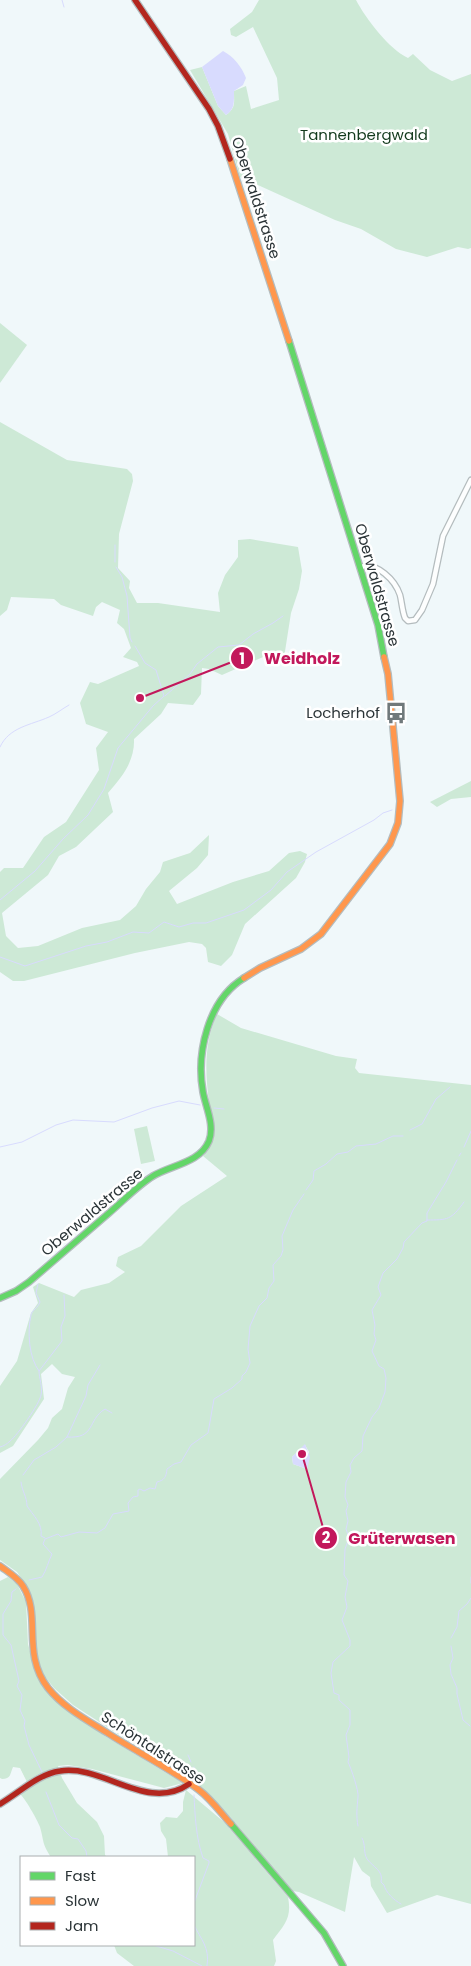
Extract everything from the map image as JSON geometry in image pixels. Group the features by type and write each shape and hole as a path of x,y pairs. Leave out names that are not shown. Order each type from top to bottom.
{"street":[{"name":"Oberwaldstrasse","path":"0,1298 16,1291 29,1282 129,1194 153,1176 193,1158 203,1150 209,1140 211,1126 203,1092 201,1059 206,1031 216,1008 237,982 260,968 294,953 312,942 326,927 390,844 398,822 400,801 388,674 378,625 361,567 218,126 195,87 135,0"},
{"path":"361,567 371,567 387,576 399,592 405,618 408,621 415,620 422,610 433,584 443,536 471,480"},
{"name":"Schöntalstrasse","path":"0,1566 18,1580 25,1589 29,1606 35,1662 50,1691 64,1705 82,1718 200,1791 217,1808 310,1916 330,1942 343,1966"},
{"path":"0,1804 38,1780 52,1773 67,1770 162,1795 180,1790 189,1784"}],"green space":[{"name":"Tannenbergwald","path":"259,0 356,0 379,33 401,54 408,58 413,54 430,70 452,81 471,74 471,248 458,247 427,257 396,249 361,229 335,220 240,177 228,134 190,70 202,67 218,106 226,115 233,107 234,91 246,86 251,109 279,100 277,78 253,27 236,37 231,35 230,29 252,12"},
{"path":"0,323 27,345 0,383"},
{"path":"0,422 67,460 127,469 132,474 133,481 119,534 118,568 130,581 129,588 137,603 158,603 220,612 218,593 225,575 238,557 238,540 250,539 298,547 302,571 299,589 291,613 283,664 263,657 222,675 202,668 201,694 193,705 168,703 161,714 134,739 130,762 123,775 108,793 113,812 76,847 59,856 48,875 2,913 6,936 18,948 38,946 82,928 120,920 136,906 146,889 160,872 163,862 190,853 209,835 208,855 197,868 169,891 177,904 233,882 269,871 289,853 300,851 307,854 305,862 296,878 245,924 232,955 221,966 208,962 206,948 202,944 189,942 135,953 24,981 13,981 0,972 0,872 4,868 23,868 44,837 66,822 99,770 96,748 108,732 86,724 80,703 90,682 98,684 139,666 137,662 123,657 131,648 124,629 117,623 120,610 102,602 96,607 93,616 61,605 54,599 11,597 7,610 0,616"},
{"path":"471,781 471,797 451,799 437,807 430,802"},
{"path":"217,1014 241,1028 336,1056 357,1059 355,1068 359,1073 471,1085 471,1904 437,1895 387,1913 371,1886 370,1877 362,1871 354,1857 345,1912 299,1892 292,1891 216,1802 172,1769 73,1705 54,1688 45,1677 34,1653 33,1607 28,1588 17,1572 0,1560 0,1479 38,1440 48,1428 52,1418 62,1409 68,1388 75,1377 62,1374 52,1364 41,1374 44,1399 13,1446 0,1453 0,1386 17,1361 31,1313 38,1303 33,1287 39,1283 74,1297 81,1290 109,1283 125,1272 116,1266 118,1257 141,1246 181,1206 227,1176 203,1156 212,1143 214,1136 206,1074 211,1029","holes":["305,1445 309,1452 307,1469 293,1464 292,1457"]},
{"path":"147,1126 155,1161 141,1164 134,1129"},
{"path":"8,1577 17,1584 26,1602 28,1644 36,1674 55,1700 103,1735 183,1783 164,1788 92,1769 68,1765 58,1766 62,1778 77,1803 97,1822 104,1836 106,1856 50,1856 36,1819 19,1793 27,1782 20,1768 13,1767 9,1777 5,1779 0,1778 0,1581"},
{"path":"186,1790 224,1822 288,1897 288,1916 273,1940 276,1961 274,1966 134,1966 117,1953 114,1946 195,1946 195,1856 168,1856 166,1839 161,1831 160,1823 166,1817 177,1818 183,1811"}],"water":[{"path":"223,51 237,62 246,78 243,85 234,91 232,108 226,115 218,106 202,67"},
{"path":"305,1444 310,1457 307,1469 293,1464 292,1457"}],"waterway":[{"path":"62,0 64,7"},
{"path":"115,545 115,562"},
{"path":"116,567 122,577 127,596 130,638 132,642"},
{"path":"165,696 190,674 197,664 218,647 239,645 283,616"},
{"path":"0,900 35,871 63,839 88,815 104,789 118,748 153,706 164,696 156,670 145,663 135,646"},
{"path":"0,747 4,740 15,731 52,716 69,705"},
{"path":"0,957 25,966 86,946 107,942 133,932 149,933 164,922 179,927 193,923 206,923 244,910 271,890 287,872 316,852 374,820 383,813 392,810"},
{"path":"410,1130 422,1124 436,1099 450,1087"},
{"path":"0,1147 22,1142 56,1125 73,1120 114,1122 152,1108 179,1101 200,1105"},
{"path":"214,1108 224,1109"},
{"path":"464,1147 471,1131"},
{"path":"306,1190 313,1180 314,1171 326,1164 337,1154 348,1152 356,1146 376,1144 393,1136 403,1136"},
{"path":"358,1826 358,1794 348,1762 346,1735 350,1725 350,1710 339,1700 339,1695 334,1693 331,1673 333,1662 350,1646 350,1640 342,1620 347,1607 345,1597 348,1581 344,1575 345,1549 349,1538 346,1529 348,1521 346,1511 348,1505 345,1497 346,1482 351,1472 350,1465 354,1458 362,1451 363,1436 372,1417 379,1408 385,1392 386,1378 384,1369 379,1366 372,1351 376,1340 372,1310 381,1295 378,1287 383,1273 397,1259 404,1242 422,1223 427,1221 427,1213 457,1160"},
{"path":"29,1580 42,1577 52,1554 43,1544 45,1539 58,1534 61,1537 79,1532 97,1533 105,1528 113,1514 129,1511 128,1503 133,1497 138,1496 138,1490 155,1489 157,1482 165,1478 167,1469 181,1462 191,1445 208,1433 214,1399 232,1388 242,1379 250,1363 248,1349 250,1326 259,1306 267,1298 269,1288 274,1281 273,1265 281,1256 283,1250 282,1236 293,1210 304,1194"},
{"path":"427,1220 448,1218 464,1202"},
{"path":"38,1284 36,1293 40,1302 31,1315 29,1337 33,1359 39,1371"},
{"path":"0,1447 8,1443 18,1433 40,1399 42,1389 39,1371 62,1341 61,1327 65,1316 64,1295"},
{"path":"23,1475 34,1460 56,1447 67,1437 86,1396 88,1385 100,1365"},
{"path":"67,1437 83,1435 90,1428 99,1413 105,1409 112,1413"},
{"path":"21,1482 27,1506 39,1524 41,1536 45,1538"},
{"path":"471,1577 471,1583"},
{"path":"16,1589 12,1592 11,1601 3,1614 3,1635 11,1645 19,1681 17,1686 22,1695 20,1710 25,1721 24,1726 29,1745 43,1774"},
{"path":"451,1638 457,1627 459,1611 471,1598"},
{"path":"451,1646 453,1658 450,1665 451,1674 457,1688 463,1720 470,1726"},
{"path":"188,1755 191,1762"},
{"path":"192,1781 194,1767"},
{"path":"46,1792 59,1825 72,1838 78,1839 86,1851 87,1856"},
{"path":"194,1795 199,1843 203,1858 209,1861 195,1900"},
{"path":"362,1838 367,1859 381,1875 381,1882 388,1893 401,1904"},
{"path":"195,1927 206,1949 207,1966"},
{"path":"156,1946 173,1951 202,1966"}],"traffic: fast":[{"path":"289,341 378,625 384,657"},
{"path":"0,1298 16,1291 29,1282 147,1180 160,1172 192,1159 205,1148 211,1135 211,1129 201,1077 203,1045 213,1013 221,1000 244,978"},
{"path":"231,1824 324,1933 343,1966"}],"traffic: slow":[{"path":"230,159 289,341"},
{"path":"244,978 260,968 301,949 321,934 390,844 398,823 400,801 388,674 384,657"},
{"path":"0,1566 23,1586 31,1610 35,1662 40,1675 54,1695 84,1719 178,1775 199,1790 231,1824"}],"traffic: jam":[{"path":"135,0 209,109 218,126 230,159"},
{"path":"0,1804 36,1780 60,1771 92,1774 141,1791 157,1793 173,1791 189,1784"}],"place":[{"name":"Weidholz","path":"140,698"},
{"name":"Locherhof","path":"396,713"},
{"name":"Grüterwasen","path":"302,1454"}]}
